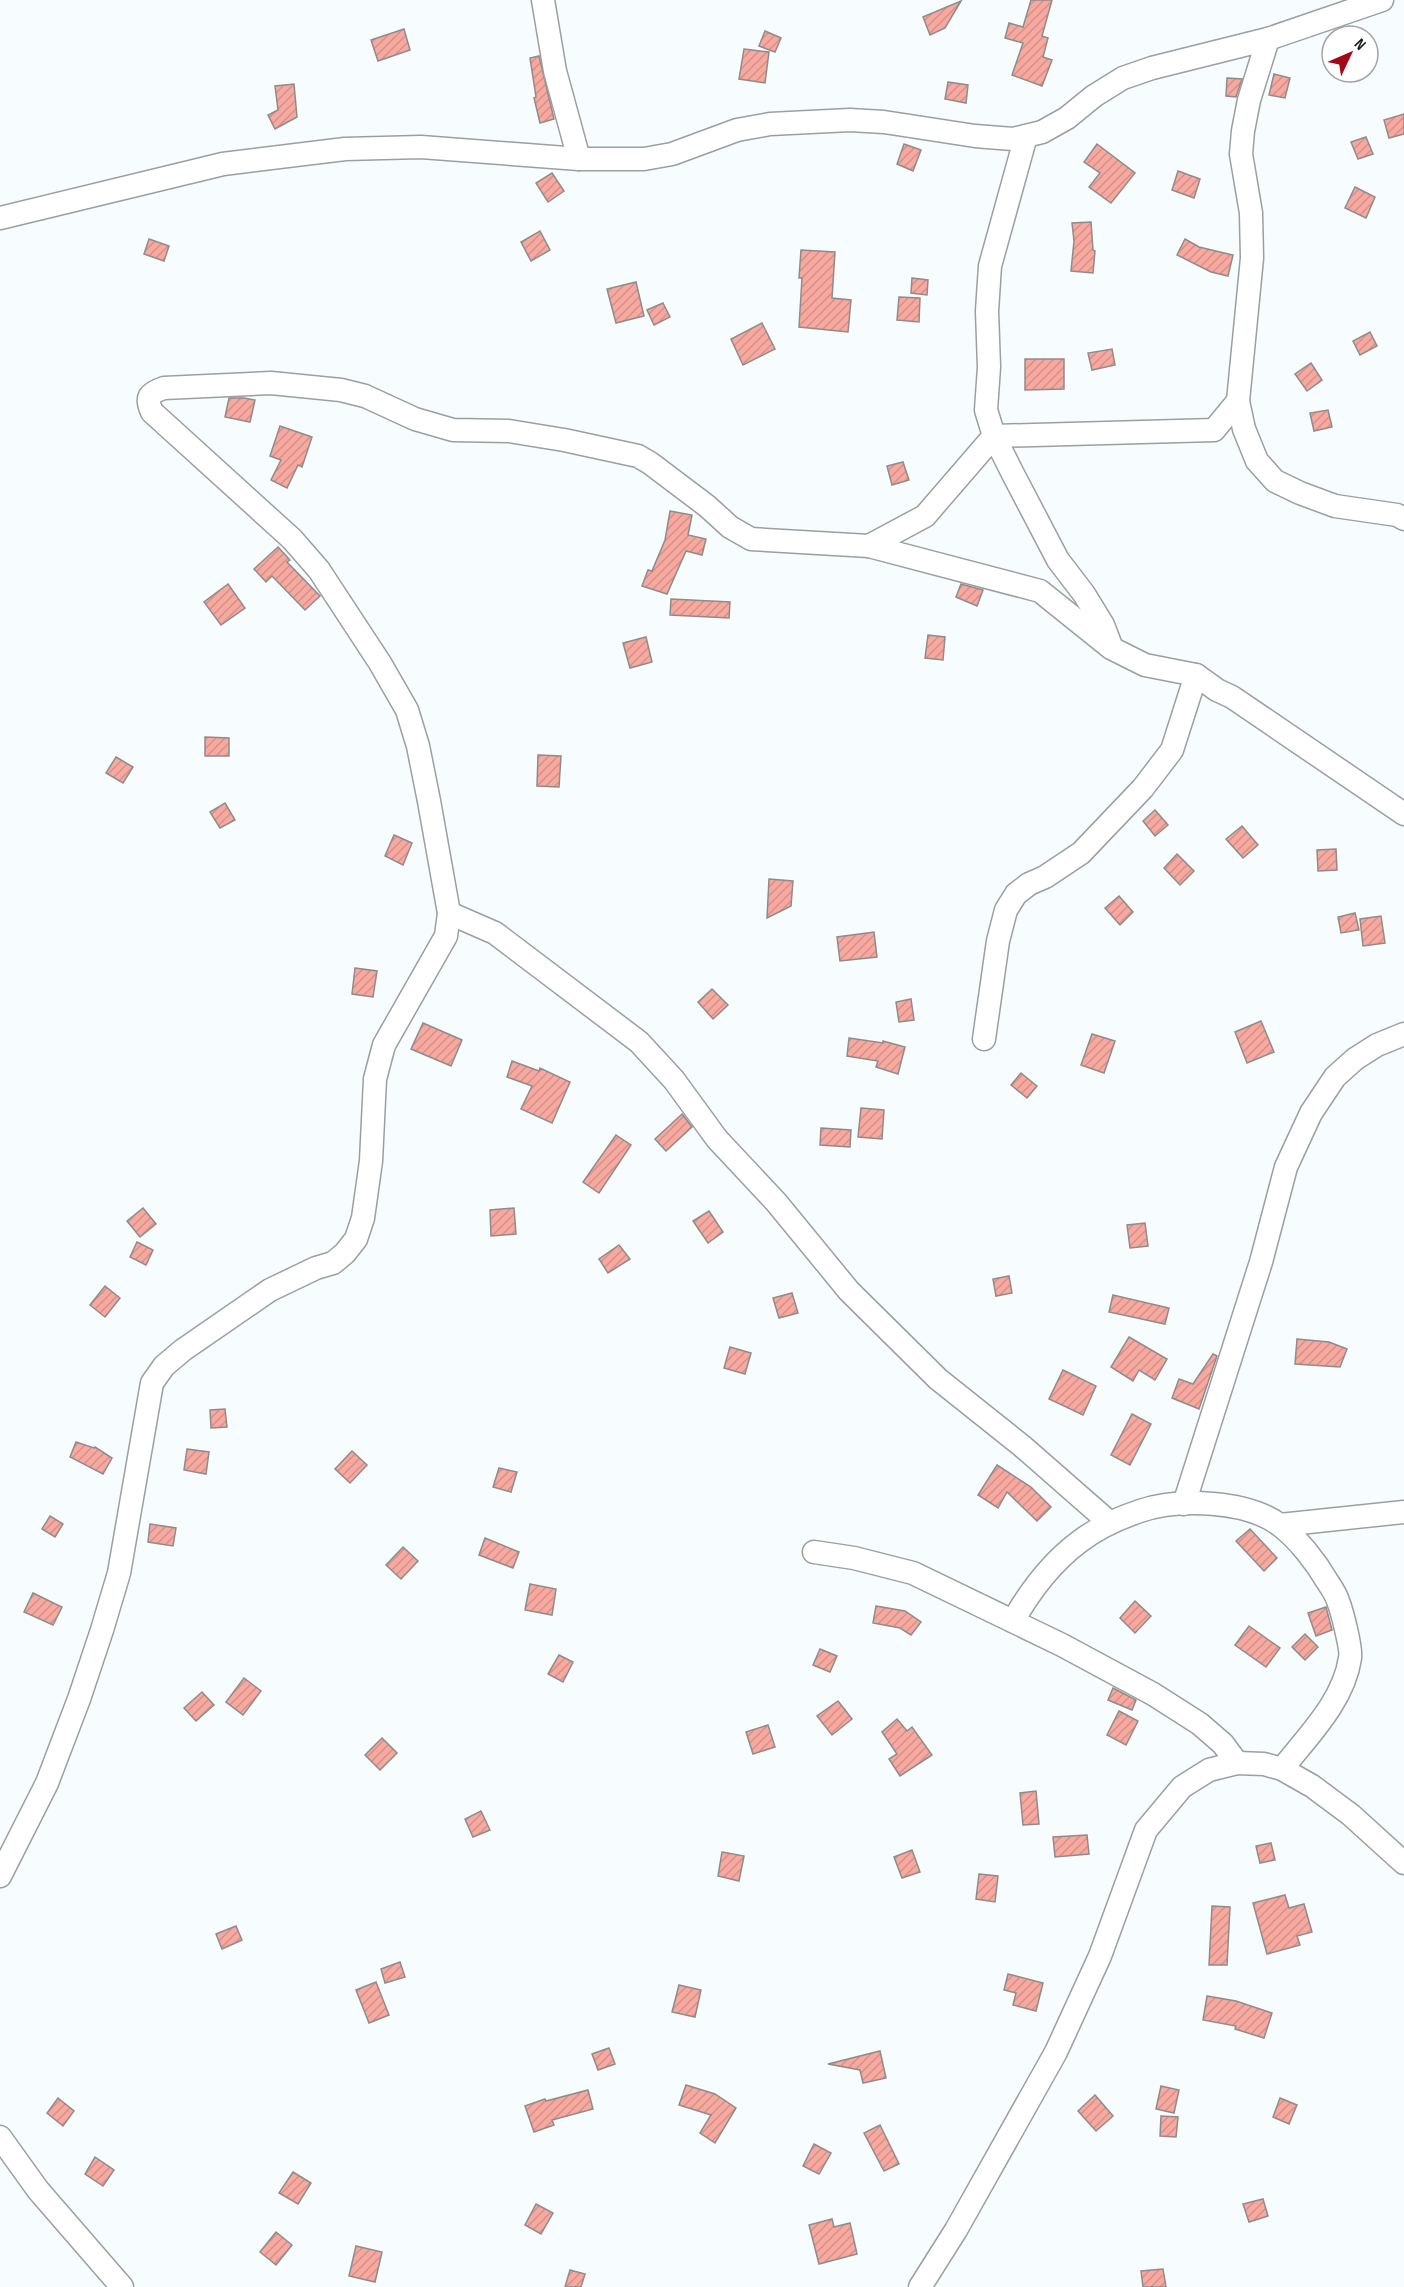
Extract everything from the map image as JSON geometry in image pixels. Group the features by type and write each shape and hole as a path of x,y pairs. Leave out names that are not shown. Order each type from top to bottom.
{"street":[{"path":"543,0 555,71 579,159"},
{"path":"0,218 223,164 345,149 421,147 579,159 644,159 672,154 737,130 770,124 838,120 884,122 975,136 1013,139 1042,132 1067,118 1094,96 1123,78 1152,68 1268,39 1382,0"},
{"path":"1268,39 1249,100 1241,154 1251,213 1252,258 1238,401 1244,429 1257,461 1275,481 1335,506 1397,515 1404,519"},
{"path":"1026,136 990,266 986,410 994,436 1058,560 1098,617 1111,648"},
{"path":"0,1876 47,1783 102,1630 119,1573 152,1383 164,1366 183,1350 270,1290 316,1268 333,1263 356,1239 363,1218 370,1161 375,1079 384,1045 446,936 448,913 418,746 407,710 392,682 312,562 292,539 160,421 147,403 149,396 164,388 271,383 341,390 365,396 415,419 453,430 509,431 638,456 707,506 730,527 751,539 869,546 1040,591 1111,648 1145,665 1196,675 1404,814"},
{"path":"869,546 925,516 994,436 1214,430 1238,401"},
{"path":"984,1038 998,941 1005,910 1016,894 1081,853 1143,788 1172,750 1196,675"},
{"path":"448,913 495,933 639,1042 674,1080 717,1139 776,1202 849,1291 938,1379 1022,1446 1110,1523"},
{"path":"1184,1504 1261,1262 1286,1167 1311,1113 1335,1077 1355,1059 1377,1045 1404,1034"},
{"path":"1013,1621 1026,1598 1054,1564 1080,1541 1110,1523 1142,1510 1184,1504 1223,1505 1241,1509 1280,1525 1322,1571 1338,1599 1351,1657 1341,1690 1282,1769"},
{"path":"1280,1525 1404,1512"},
{"path":"814,1552 854,1558 913,1573 1013,1621 1092,1661 1200,1724 1223,1744 1237,1763"},
{"path":"920,2287 956,2230 1056,2052 1100,1956 1146,1830 1182,1787 1209,1770 1237,1763 1264,1764 1282,1769 1312,1786 1344,1809 1404,1863"},
{"path":"0,2137 38,2190 122,2287"}],"building":[{"path":"1031,0 1052,0 1042,36 1048,38 1043,57 1052,60 1042,86 1012,75 1023,43 1005,38 1009,23 1023,27"},
{"path":"961,1 945,28 930,35 923,17"},
{"path":"404,29 410,50 378,61 371,40"},
{"path":"765,31 781,38 775,52 759,46"},
{"path":"744,49 769,52 765,83 739,79"},
{"path":"539,56 554,119 540,123 534,98 536,97 530,58"},
{"path":"1274,74 1290,78 1285,98 1269,95"},
{"path":"1227,78 1242,79 1236,97 1226,96"},
{"path":"948,82 968,85 966,103 945,99"},
{"path":"294,84 297,117 275,129 268,115 278,110 275,86"},
{"path":"1404,114 1404,134 1389,138 1384,120"},
{"path":"1366,137 1373,154 1358,159 1351,142"},
{"path":"904,144 921,150 913,171 897,164"},
{"path":"1097,144 1135,173 1111,203 1089,187 1100,173 1084,162"},
{"path":"1178,171 1200,179 1194,198 1172,190"},
{"path":"552,173 564,191 548,202 536,183"},
{"path":"1355,187 1375,197 1366,218 1345,208"},
{"path":"1091,222 1093,250 1095,251 1093,273 1071,271 1074,241 1072,223"},
{"path":"540,231 550,250 531,261 521,242"},
{"path":"149,239 169,246 164,261 144,254"},
{"path":"1185,239 1199,247 1233,255 1228,276 1211,272 1177,255"},
{"path":"801,250 835,252 832,298 851,300 848,332 799,327"},
{"path":"912,278 928,280 927,295 911,293"},
{"path":"636,282 644,316 616,323 607,289"},
{"path":"899,297 920,298 919,322 897,320"},
{"path":"663,303 670,317 654,325 647,310"},
{"path":"762,323 775,349 743,365 731,339"},
{"path":"1370,332 1377,346 1360,355 1353,341"},
{"path":"1112,349 1115,365 1092,370 1088,353"},
{"path":"1025,359 1064,359 1064,389 1025,390"},
{"path":"1311,363 1322,380 1307,391 1295,374"},
{"path":"229,398 255,400 250,422 225,417"},
{"path":"1328,410 1332,427 1314,431 1310,413"},
{"path":"280,426 312,437 302,467 298,465 287,488 271,480 281,460 270,456"},
{"path":"903,462 909,480 892,485 887,466"},
{"path":"670,511 692,515 688,535 706,539 702,555 686,551 667,594 642,586 648,570 652,571 665,540"},
{"path":"278,547 290,560 287,562 320,596 305,610 272,576 266,582 254,569"},
{"path":"228,584 245,608 221,625 204,602"},
{"path":"961,584 983,590 977,606 956,597"},
{"path":"671,599 730,602 729,618 670,615"},
{"path":"928,635 945,637 943,660 925,658"},
{"path":"646,637 652,662 630,668 623,643"},
{"path":"205,737 229,738 229,756 205,756"},
{"path":"538,755 561,756 559,787 537,786"},
{"path":"116,757 133,767 123,783 106,773"},
{"path":"225,803 235,820 220,828 210,812"},
{"path":"1155,810 1168,825 1155,836 1143,821"},
{"path":"1242,826 1258,845 1243,858 1226,839"},
{"path":"394,835 412,843 403,865 385,856"},
{"path":"1336,849 1337,870 1318,871 1317,850"},
{"path":"1177,854 1194,871 1180,885 1164,868"},
{"path":"769,879 793,881 791,906 767,918"},
{"path":"1119,896 1133,912 1120,925 1105,908"},
{"path":"1355,913 1359,930 1341,933 1338,917"},
{"path":"1381,916 1385,943 1363,946 1360,919"},
{"path":"874,932 877,957 840,961 837,937"},
{"path":"355,968 377,971 373,997 352,994"},
{"path":"712,989 728,1005 713,1019 698,1002"},
{"path":"911,999 914,1020 899,1022 896,1002"},
{"path":"1261,1021 1274,1052 1247,1063 1235,1032"},
{"path":"423,1023 462,1040 451,1066 411,1049"},
{"path":"1092,1034 1115,1041 1104,1073 1081,1065"},
{"path":"849,1038 883,1043 883,1041 905,1047 898,1074 876,1067 878,1061 847,1056"},
{"path":"512,1061 539,1071 540,1068 570,1082 552,1123 521,1109 532,1086 507,1077"},
{"path":"1021,1073 1037,1086 1027,1098 1011,1085"},
{"path":"861,1108 884,1110 882,1139 858,1137"},
{"path":"682,1114 692,1127 666,1151 655,1139"},
{"path":"821,1128 851,1130 850,1147 820,1145"},
{"path":"616,1135 631,1145 599,1193 583,1182"},
{"path":"143,1208 156,1224 140,1237 127,1221"},
{"path":"514,1208 516,1234 491,1236 490,1210"},
{"path":"709,1211 723,1232 708,1243 693,1221"},
{"path":"1145,1223 1148,1246 1130,1248 1127,1225"},
{"path":"137,1242 153,1250 146,1265 130,1257"},
{"path":"619,1245 630,1259 608,1273 599,1259"},
{"path":"1009,1276 1012,1293 996,1296 993,1279"},
{"path":"105,1286 120,1298 105,1317 90,1305"},
{"path":"792,1293 798,1313 779,1318 773,1298"},
{"path":"1113,1295 1169,1308 1165,1324 1109,1312"},
{"path":"1129,1337 1167,1359 1155,1380 1139,1370 1133,1381 1111,1367"},
{"path":"1297,1339 1329,1342 1347,1349 1340,1367 1295,1364"},
{"path":"730,1347 751,1353 745,1374 724,1368"},
{"path":"1213,1354 1217,1356 1199,1409 1172,1398 1179,1379 1193,1384"},
{"path":"1063,1370 1096,1386 1083,1415 1049,1399"},
{"path":"225,1409 227,1427 211,1428 210,1410"},
{"path":"1132,1414 1151,1424 1130,1465 1111,1455"},
{"path":"76,1442 95,1447 112,1458 103,1474 70,1457"},
{"path":"187,1449 209,1452 206,1474 184,1470"},
{"path":"352,1451 367,1465 350,1483 335,1469"},
{"path":"997,1465 1031,1487 1051,1507 1037,1521 1007,1492 998,1508 978,1495"},
{"path":"499,1468 517,1472 511,1492 493,1487"},
{"path":"50,1516 63,1524 55,1537 42,1529"},
{"path":"150,1524 176,1528 173,1546 148,1542"},
{"path":"1250,1529 1277,1558 1264,1571 1236,1541"},
{"path":"485,1538 519,1552 513,1568 479,1555"},
{"path":"403,1547 418,1561 401,1579 386,1565"},
{"path":"530,1584 556,1589 552,1615 525,1610"},
{"path":"33,1593 62,1607 53,1625 24,1612"},
{"path":"1135,1601 1151,1616 1135,1633 1120,1618"},
{"path":"876,1606 905,1611 921,1622 911,1635 900,1628 873,1623"},
{"path":"1326,1607 1332,1630 1316,1636 1308,1613"},
{"path":"1249,1626 1280,1648 1266,1667 1235,1645"},
{"path":"1305,1634 1318,1647 1305,1660 1292,1647"},
{"path":"820,1649 837,1656 830,1672 813,1665"},
{"path":"559,1655 573,1662 563,1682 548,1674"},
{"path":"244,1678 261,1691 243,1715 226,1702"},
{"path":"1113,1688 1136,1700 1132,1710 1108,1700"},
{"path":"202,1692 214,1705 196,1721 184,1708"},
{"path":"838,1701 852,1719 832,1735 817,1716"},
{"path":"1119,1711 1138,1721 1126,1745 1107,1735"},
{"path":"897,1719 907,1731 912,1727 932,1755 900,1776 889,1759 897,1754 882,1732"},
{"path":"768,1725 775,1747 753,1754 746,1732"},
{"path":"382,1738 397,1753 380,1770 365,1755"},
{"path":"1036,1791 1039,1824 1023,1825 1020,1793"},
{"path":"481,1811 490,1830 473,1837 465,1819"},
{"path":"1087,1835 1089,1854 1055,1857 1053,1837"},
{"path":"1271,1843 1275,1860 1260,1863 1256,1846"},
{"path":"912,1850 920,1872 902,1878 894,1857"},
{"path":"722,1852 744,1856 739,1881 718,1876"},
{"path":"979,1874 998,1876 995,1902 976,1899"},
{"path":"1285,1895 1289,1908 1304,1904 1312,1932 1297,1936 1300,1945 1267,1954 1253,1903"},
{"path":"1212,1906 1230,1907 1227,1965 1209,1965"},
{"path":"236,1926 242,1940 222,1949 216,1934"},
{"path":"400,1962 405,1977 385,1983 381,1969"},
{"path":"1008,1974 1043,1983 1036,2011 1013,2005 1016,1993 1004,1990"},
{"path":"376,1982 389,2015 369,2023 356,1990"},
{"path":"679,1985 701,1990 695,2017 672,2012"},
{"path":"1207,1996 1236,2001 1272,2013 1264,2038 1235,2029 1236,2026 1203,2020"},
{"path":"609,2048 615,2064 598,2070 592,2054"},
{"path":"880,2051 886,2078 863,2083 860,2070 828,2064"},
{"path":"686,2085 715,2094 736,2108 715,2143 700,2133 711,2115 679,2105"},
{"path":"1161,2086 1179,2090 1174,2113 1156,2109"},
{"path":"588,2090 593,2109 552,2120 554,2125 534,2132 525,2106 545,2099 546,2101"},
{"path":"1095,2095 1113,2116 1096,2131 1078,2111"},
{"path":"58,2098 74,2111 63,2126 47,2113"},
{"path":"1280,2098 1297,2105 1289,2124 1273,2117"},
{"path":"1161,2116 1178,2117 1176,2137 1160,2136"},
{"path":"880,2125 899,2164 884,2171 864,2133"},
{"path":"814,2144 831,2153 819,2174 803,2166"},
{"path":"95,2157 114,2170 103,2186 85,2174"},
{"path":"293,2172 311,2183 298,2204 279,2193"},
{"path":"1263,2199 1268,2216 1249,2222 1243,2204"},
{"path":"536,2204 553,2213 541,2234 525,2225"},
{"path":"832,2219 834,2227 850,2223 857,2254 819,2264 809,2225"},
{"path":"276,2232 292,2245 276,2265 260,2252"},
{"path":"356,2246 382,2252 375,2282 349,2276"},
{"path":"1163,2269 1166,2287 1143,2287 1141,2271"},
{"path":"570,2270 585,2274 581,2287 565,2287"}]}
